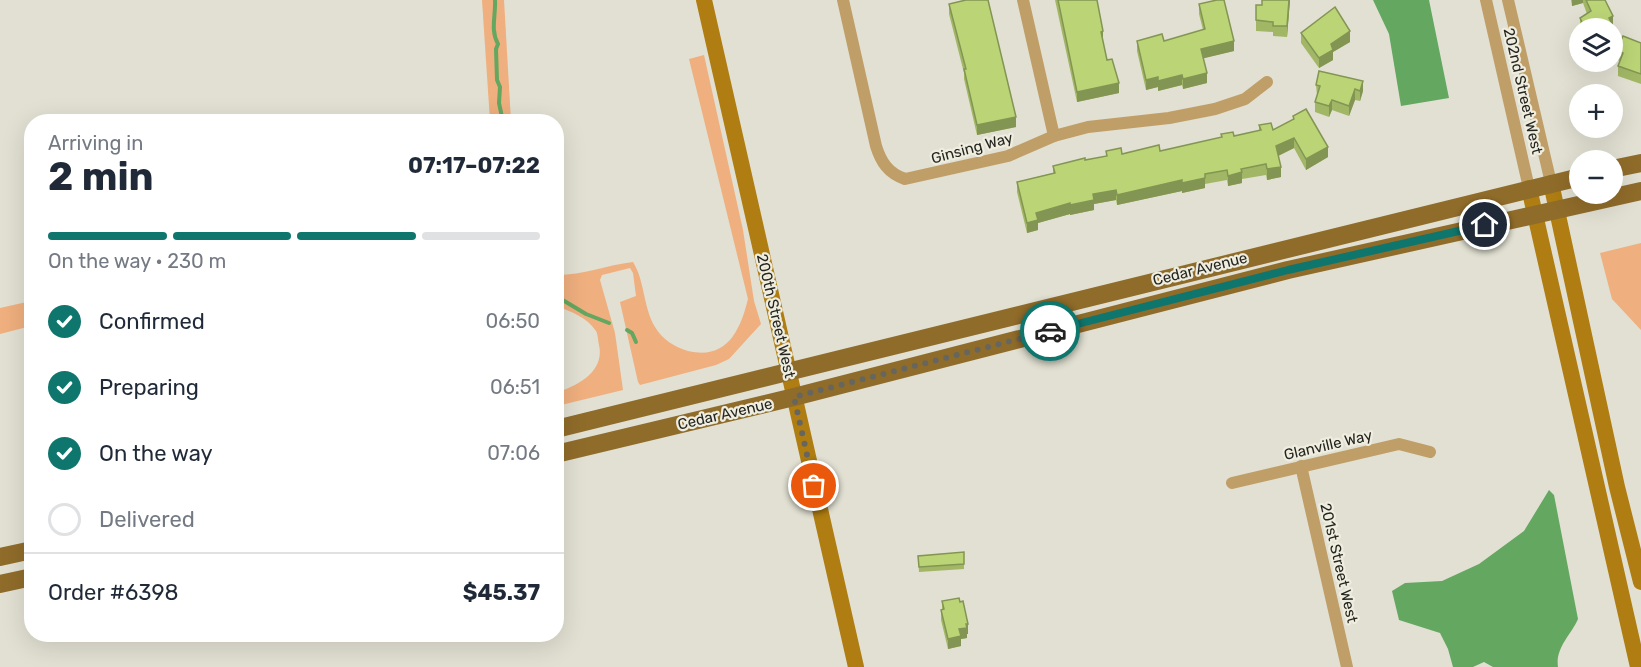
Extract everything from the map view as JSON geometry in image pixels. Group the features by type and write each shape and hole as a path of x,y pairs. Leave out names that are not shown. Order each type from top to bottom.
{"main road":[{"name":"200th Street West","path":"704,0 856,667"},
{"path":"1623,167 1641,163"},
{"name":"Cedar Avenue","path":"564,427 1569,179"},
{"path":"1551,183 1617,487 1641,582"},
{"path":"1529,188 1638,667"},
{"name":"Cedar Avenue","path":"564,452 794,397 1288,270 1641,190"},
{"path":"0,557 24,551"},
{"path":"0,584 24,579"}],"street":[{"name":"Ginsing Way","path":"843,0 876,146 884,164 895,175 905,179 994,160 1054,136 1088,127 1168,118 1215,109 1245,99 1267,82"},
{"path":"1023,0 1054,136"},
{"name":"202nd Street West","path":"1486,0 1529,188"},
{"name":"202nd Street West","path":"1508,0 1551,183"},
{"name":"Glanville Way","path":"1232,483 1399,444 1430,452"},
{"name":"201st Street West","path":"1301,466 1347,667"}],"shaded area":[{"path":"482,0 504,0 511,114 490,114"},
{"path":"1373,0 1429,0 1449,98 1401,106 1389,34"},
{"path":"704,55 743,230 754,301 761,324 729,359 716,365 640,385 620,302 636,296 633,273 630,268 602,275 600,280 615,333 623,390 564,404 564,389 588,376 594,370 600,354 597,334 592,326 564,309 564,274 633,262 640,277 648,311 655,327 669,342 688,351 701,353 722,347 736,332 745,311 748,299 689,59"},
{"path":"1641,243 1641,330 1612,299 1600,253"},
{"path":"24,303 24,328 0,334 0,308"},
{"path":"1549,490 1554,495 1578,619 1561,648 1558,667 1493,667 1484,662 1473,667 1453,667 1440,633 1399,620 1392,591 1405,583 1442,581 1479,564 1524,531"}],"building":[{"path":"966,0 988,0 1016,117 977,125 964,69 966,69 949,4"},
{"path":"1058,0 1097,0 1107,60 1112,59 1119,83 1077,92"},
{"path":"1224,0 1234,41 1201,49 1207,73 1183,79 1182,75 1158,81 1158,77 1146,80 1137,41 1162,34 1164,41 1205,29 1199,4"},
{"path":"1262,0 1289,0 1287,26 1273,26 1273,22 1256,20 1256,5 1262,5"},
{"path":"1586,0 1605,0 1613,16 1580,18 1591,11"},
{"path":"1335,7 1350,31 1331,44 1333,50 1319,58 1301,33"},
{"path":"1623,36 1641,43 1641,74 1623,68"},
{"path":"1319,71 1363,81 1360,91 1355,89 1349,106 1332,100 1329,106 1315,102 1320,86 1316,85"},
{"path":"1306,109 1328,147 1306,159 1294,138 1276,146 1281,167 1267,169 1266,164 1241,169 1242,172 1228,176 1227,170 1205,174 1205,178 1182,183 1182,180 1117,195 1116,190 1093,194 1094,200 1070,205 1070,203 1036,213 1038,220 1027,223 1017,182 1055,173 1053,166 1085,158 1085,160 1107,156 1106,151 1121,148 1122,154 1159,145 1160,151 1222,137 1221,134 1233,132 1234,136 1261,130 1259,125 1271,123 1273,130 1294,119 1293,116"},
{"path":"964,552 964,564 919,567 918,556"},
{"path":"959,598 960,602 963,601 967,628 959,629 961,636 948,639 941,610 944,609 942,601"}],"waterway":[{"path":"495,0 494,28 498,44 496,49 497,80 500,87 501,114"},
{"path":"564,301 586,314 609,323"},
{"path":"627,330 632,333 636,342"}],"way so far":[{"path":"814,486 794,397 1050,331"}],"route":[{"path":"1050,331 1288,270 1485,225"}]}
